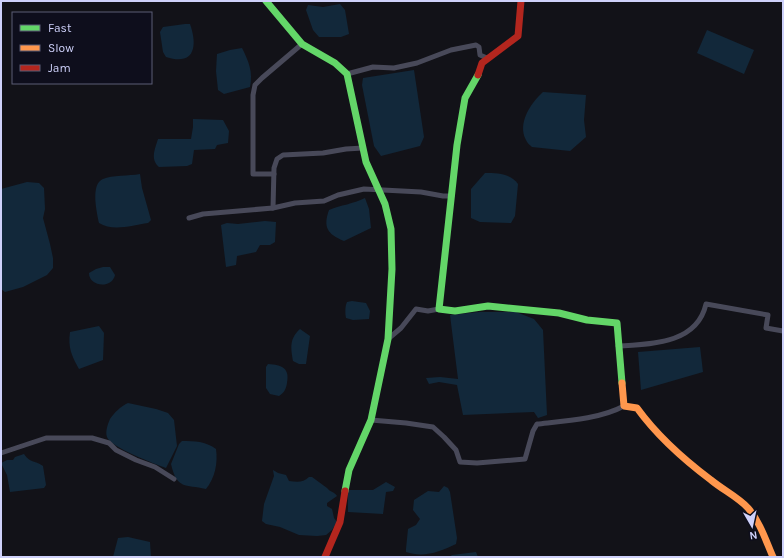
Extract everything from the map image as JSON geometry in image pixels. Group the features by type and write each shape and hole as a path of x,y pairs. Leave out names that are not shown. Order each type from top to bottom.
{"street":[{"path":"266,1 302,44 335,63 347,74 366,162 377,190 385,204 391,229 392,269 388,339 371,420 349,470 340,522 327,548 325,557"},
{"path":"439,309 457,145 465,98 482,62 518,36 521,1"},
{"path":"274,174 253,174 253,95 255,86 262,78 302,44"},
{"path":"347,74 373,67 394,68 406,66 451,50 476,45 479,47 480,54 487,58"},
{"path":"273,208 274,174 277,159 283,155 323,153 363,148"},
{"path":"189,218 203,214 273,208 295,203 324,201 338,195 364,189 421,192 452,196"},
{"path":"618,346 650,344 671,340 689,331 703,315 706,304 768,315 766,328 783,331"},
{"path":"388,339 401,328 416,309 428,311 439,309 455,311 488,306 559,313 587,320 616,323 624,406"},
{"path":"371,420 406,423 433,428 456,450 460,462 477,463 525,459 533,431 537,424 613,412 624,406 637,408 645,420 675,451 748,508 757,522 773,557"},
{"path":"1,453 46,438 92,438 109,443 116,450 136,460 155,466 174,478"}],"water":[{"path":"340,4 345,10 349,34 341,37 319,37 313,30 306,10 308,5 323,7"},
{"path":"190,24 194,40 192,52 188,57 183,59 166,57 163,52 160,32 163,27"},
{"path":"707,30 754,50 744,74 697,53"},
{"path":"242,48 250,67 250,87 224,94 218,90 216,71 217,54"},
{"path":"414,70 424,137 420,146 381,156 374,146 362,85 363,78"},
{"path":"543,92 586,95 584,120 586,137 570,151 532,147 526,141 523,127 524,120 534,102"},
{"path":"193,119 223,120 229,131 228,143 217,145 215,149 194,150 192,164 187,166 159,167 156,164 154,157 158,139 191,139"},
{"path":"485,173 507,176 515,180 518,184 515,216 511,223 480,222 471,218 471,189"},
{"path":"140,174 142,188 151,220 148,223 123,227 110,227 99,223 95,192 99,182 103,179 111,177"},
{"path":"27,182 39,183 44,188 45,209 43,218 53,258 53,268 47,275 23,287 5,292 1,289 1,189"},
{"path":"365,198 369,209 371,228 344,241 330,233 326,221 329,210"},
{"path":"265,221 276,222 275,242 270,245 260,245 256,252 237,256 236,265 226,267 221,225 227,223 238,224"},
{"path":"103,267 110,267 115,275 113,280 110,283 105,284 96,283 90,278 89,273"},
{"path":"352,301 366,303 370,311 369,319 353,320 346,318 346,304 347,302"},
{"path":"479,312 516,312 534,319 543,330 547,415 538,418 534,412 463,415 457,385 439,382 429,384 426,378 440,377 458,379 450,315"},
{"path":"99,326 104,333 103,360 79,369 71,351 69,342 70,332"},
{"path":"300,329 310,336 306,364 299,364 293,361 291,348 292,340"},
{"path":"700,347 703,372 641,390 638,352"},
{"path":"268,364 281,366 286,371 288,378 286,387 279,396 270,394 266,388 266,367"},
{"path":"128,403 168,413 174,420 177,446 166,468 116,446 107,437 106,435 110,419 118,410"},
{"path":"182,441 196,441 212,446 216,449 217,460 215,470 212,480 206,489 187,486 179,482 173,472 171,464 179,444"},
{"path":"24,454 31,461 43,466 46,485 44,488 10,492 7,475 1,463 7,460 13,460 15,457"},
{"path":"273,470 286,475 289,481 300,482 312,477 337,496 327,503 327,506 332,509 334,518 337,522 332,530 326,535 299,535 280,527 266,524 262,521 264,504 274,476"},
{"path":"386,482 395,487 393,491 386,492 383,514 348,512 348,490 373,490"},
{"path":"444,486 448,488 450,492 457,538 456,544 425,554 412,554 406,552 408,529 416,525 420,519 413,510 414,500 428,491 439,492"},
{"path":"128,537 150,542 151,557 113,557 118,538"},
{"path":"476,552 478,557 449,557 452,555"}],"traffic: fast":[{"path":"266,1 302,44 335,63 347,74 366,162 385,204 391,229 392,269 388,339 371,420 349,470 345,491"},
{"path":"478,75 465,98 457,145 439,309 455,311 488,306 559,313 587,320 617,323 622,383"}],"traffic: slow":[{"path":"622,383 624,406 637,408 653,429 681,456 716,484 740,500 748,508 759,525 773,557"}],"traffic: jam":[{"path":"478,75 482,63 518,36 521,1"},
{"path":"325,557 340,522 345,491"}]}
